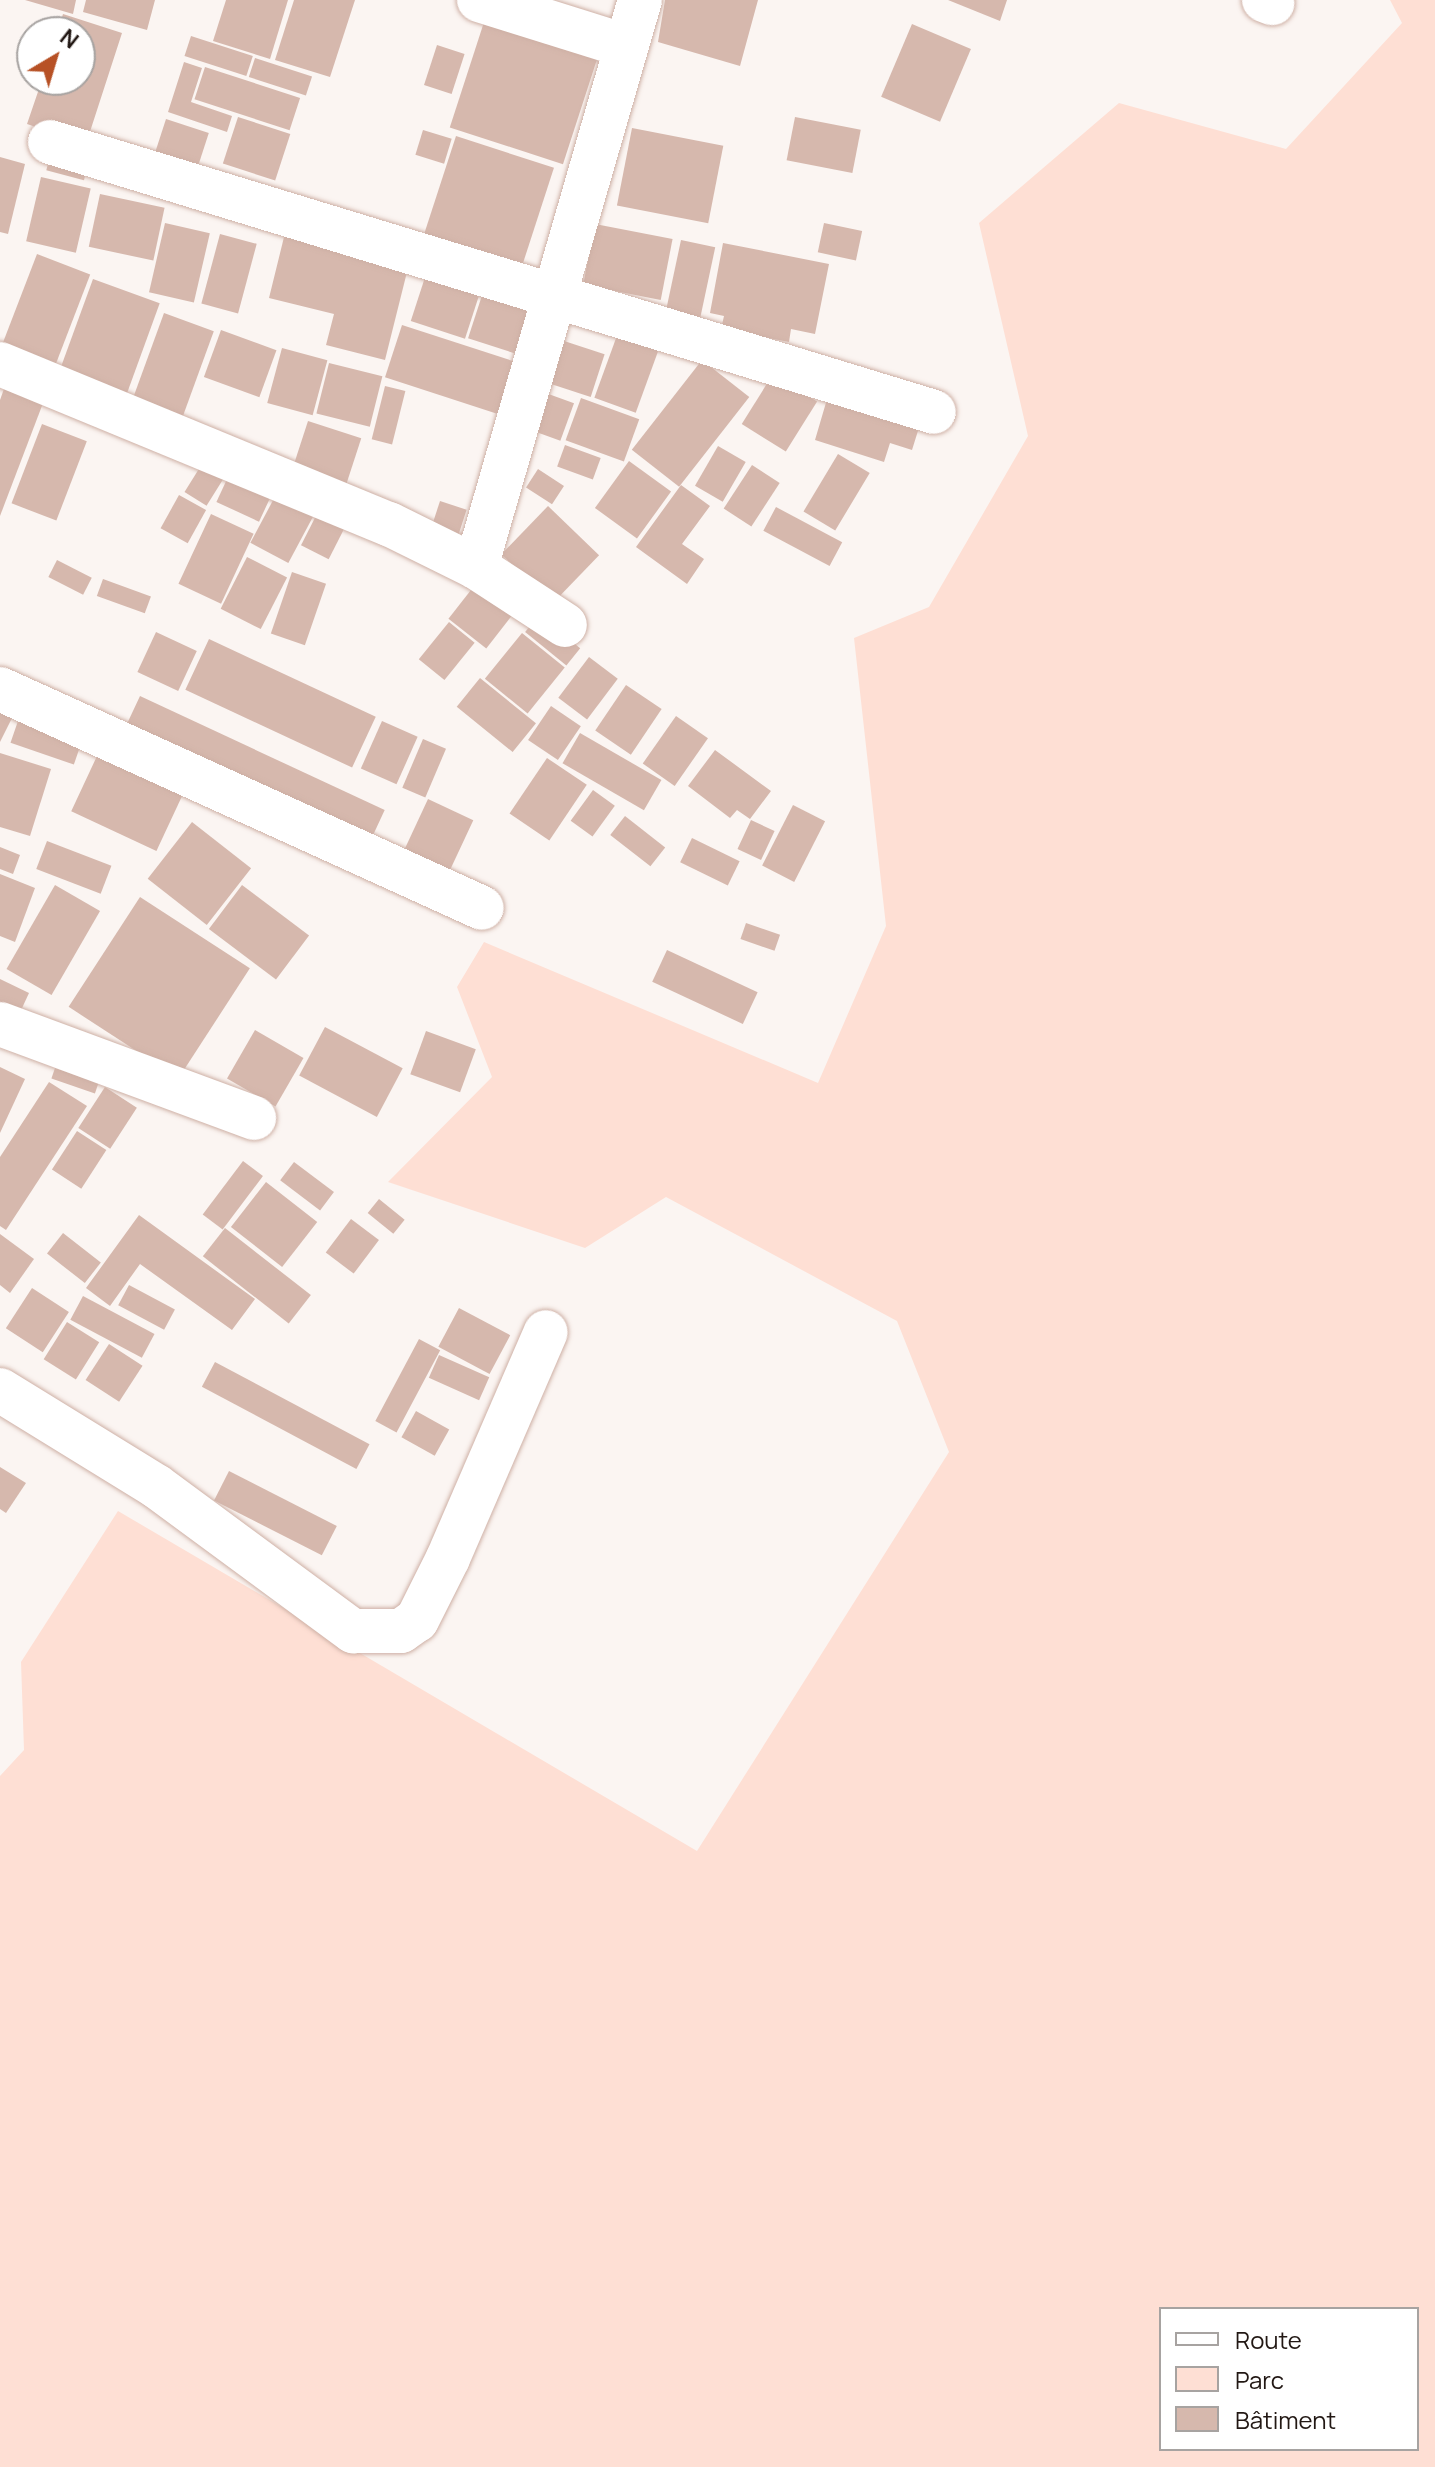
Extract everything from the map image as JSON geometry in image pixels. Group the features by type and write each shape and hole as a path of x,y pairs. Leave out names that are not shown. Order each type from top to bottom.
{"street":[{"path":"479,0 626,46"},
{"path":"476,567 640,0"},
{"path":"50,142 554,302 934,412"},
{"path":"0,364 476,567 565,625"},
{"path":"0,689 482,908"},
{"path":"0,1024 254,1118"},
{"path":"0,1390 156,1486 353,1631 401,1631 417,1620 442,1570 546,1332"}],"green space":[{"path":"1390,0 1435,0 1435,2467 0,2467 0,1776 24,1750 21,1662 118,1511 697,1851 949,1452 897,1321 666,1197 585,1248 388,1182 492,1077 457,987 484,942 818,1083 886,926 854,638 929,607 1028,436 979,223 1119,103 1286,149 1402,23"}],"building":[{"path":"25,0 76,0 73,14"},
{"path":"86,0 155,0 147,30 83,12"},
{"path":"226,0 288,0 270,59 213,41"},
{"path":"294,0 355,0 330,77 275,60"},
{"path":"665,0 758,0 740,66 658,42"},
{"path":"948,0 1007,0 1000,21"},
{"path":"485,19 598,56 563,164 450,127"},
{"path":"912,24 971,49 940,122 881,97"},
{"path":"96,25 122,33 86,144 27,124 37,96 96,96"},
{"path":"191,36 253,56 246,76 185,56"},
{"path":"437,45 465,54 452,94 424,85"},
{"path":"255,58 312,77 306,96 249,77"},
{"path":"184,62 202,68 191,102 232,116 227,132 168,112"},
{"path":"205,67 300,98 290,130 194,99"},
{"path":"238,117 290,134 275,181 223,164"},
{"path":"795,117 861,130 852,173 787,160"},
{"path":"166,119 209,133 195,177 152,163"},
{"path":"632,128 723,146 708,223 617,206"},
{"path":"423,130 452,139 444,164 415,155"},
{"path":"456,136 554,168 521,270 423,238"},
{"path":"52,149 90,159 84,180 46,170"},
{"path":"0,157 25,164 8,234 0,232"},
{"path":"41,177 91,188 76,253 26,241"},
{"path":"100,194 165,208 153,261 89,247"},
{"path":"165,223 210,233 194,303 149,292"},
{"path":"824,223 862,231 856,260 818,252"},
{"path":"595,224 673,239 661,300 583,285"},
{"path":"285,233 409,264 385,360 326,345 334,314 269,298"},
{"path":"220,234 257,244 238,313 201,304"},
{"path":"681,240 715,247 698,329 664,322"},
{"path":"723,243 829,264 815,334 791,329 789,342 721,329 724,316 710,313"},
{"path":"37,254 90,274 54,368 1,347"},
{"path":"429,265 483,283 465,339 411,321"},
{"path":"93,279 160,303 125,399 58,375"},
{"path":"486,283 540,301 522,356 468,338"},
{"path":"164,313 214,331 180,424 130,406"},
{"path":"402,325 517,362 500,415 385,377"},
{"path":"221,330 276,350 259,397 204,377"},
{"path":"619,330 660,345 636,413 594,398"},
{"path":"558,339 605,354 591,397 544,382"},
{"path":"282,348 327,360 313,415 267,403"},
{"path":"702,360 749,397 679,487 632,450"},
{"path":"329,363 382,376 370,427 316,413"},
{"path":"773,374 817,402 786,452 742,424"},
{"path":"9,375 48,390 0,516 0,400"},
{"path":"385,386 405,391 392,444 372,439"},
{"path":"830,389 922,418 912,450 890,443 884,462 815,440"},
{"path":"543,392 574,403 560,441 529,430"},
{"path":"581,398 639,419 624,461 566,440"},
{"path":"308,421 361,438 344,491 291,473"},
{"path":"42,424 87,441 56,521 12,503"},
{"path":"565,445 601,458 593,480 557,467"},
{"path":"718,446 746,462 723,502 695,486"},
{"path":"838,454 870,473 835,530 803,511"},
{"path":"629,461 671,492 637,538 595,508"},
{"path":"235,462 278,482 259,522 216,502"},
{"path":"202,464 224,478 207,506 185,492"},
{"path":"752,465 780,483 751,527 724,509"},
{"path":"538,469 564,486 552,504 526,487"},
{"path":"681,485 710,506 682,544 704,559 687,584 636,547"},
{"path":"279,489 317,509 288,563 250,543"},
{"path":"179,495 206,510 188,543 161,528"},
{"path":"440,501 467,510 456,542 429,533"},
{"path":"321,506 349,520 329,559 301,545"},
{"path":"548,506 599,555 553,604 501,554"},
{"path":"776,507 842,542 830,566 763,531"},
{"path":"211,514 254,534 221,604 178,584"},
{"path":"247,557 287,577 261,629 221,609"},
{"path":"57,560 92,578 83,595 48,577"},
{"path":"292,572 326,584 305,645 271,633"},
{"path":"103,579 151,596 145,613 97,596"},
{"path":"478,581 516,611 486,648 448,619"},
{"path":"539,615 580,648 566,665 525,632"},
{"path":"449,622 475,643 444,680 419,659"},
{"path":"156,632 197,651 178,691 137,672"},
{"path":"522,633 565,668 528,713 485,679"},
{"path":"209,639 376,717 352,768 185,690"},
{"path":"589,657 618,679 587,719 558,698"},
{"path":"480,678 536,723 513,752 457,707"},
{"path":"626,685 662,709 631,755 595,731"},
{"path":"140,696 385,810 372,838 127,724"},
{"path":"551,706 581,726 558,760 528,740"},
{"path":"0,709 13,716 0,742"},
{"path":"676,716 708,738 675,786 643,764"},
{"path":"18,721 81,743 74,765 11,743"},
{"path":"382,721 418,737 396,784 361,769"},
{"path":"580,733 661,780 644,810 562,763"},
{"path":"423,739 446,749 425,798 402,788"},
{"path":"715,750 771,791 750,819 737,810 730,818 688,786"},
{"path":"0,753 51,769 30,836 0,827"},
{"path":"97,756 182,796 156,851 71,811"},
{"path":"547,758 587,785 549,840 510,814"},
{"path":"593,790 615,806 593,837 571,821"},
{"path":"428,799 473,820 448,874 403,852"},
{"path":"793,805 825,821 794,882 762,866"},
{"path":"625,816 665,847 650,866 610,835"},
{"path":"751,820 775,831 761,860 737,849"},
{"path":"192,822 251,868 207,925 148,879"},
{"path":"692,838 740,861 728,886 680,862"},
{"path":"47,841 111,866 101,894 36,869"},
{"path":"0,847 20,855 13,874 0,869"},
{"path":"0,874 35,888 15,942 0,936"},
{"path":"55,885 100,911 52,995 6,969"},
{"path":"242,885 309,936 276,979 209,929"},
{"path":"140,897 250,968 179,1078 69,1007"},
{"path":"746,923 780,935 775,951 740,939"},
{"path":"667,950 758,992 743,1024 652,982"},
{"path":"0,979 29,993 17,1019 0,1012"},
{"path":"325,1027 403,1068 377,1117 299,1076"},
{"path":"255,1030 303,1058 275,1106 227,1078"},
{"path":"426,1031 476,1049 460,1092 410,1074"},
{"path":"0,1067 25,1079 0,1133"},
{"path":"55,1068 98,1083 95,1093 51,1078"},
{"path":"49,1082 87,1106 6,1230 0,1226 0,1157"},
{"path":"105,1087 137,1108 110,1149 78,1128"},
{"path":"77,1131 106,1150 81,1189 52,1170"},
{"path":"243,1161 263,1176 223,1230 203,1215"},
{"path":"294,1162 334,1192 320,1210 280,1180"},
{"path":"266,1182 317,1222 282,1267 231,1227"},
{"path":"379,1199 405,1220 393,1234 368,1213"},
{"path":"139,1215 255,1299 232,1330 140,1264 110,1306 86,1288"},
{"path":"351,1219 379,1240 354,1274 326,1253"},
{"path":"225,1228 311,1295 289,1323 203,1256"},
{"path":"63,1233 101,1263 85,1283 47,1253"},
{"path":"0,1234 34,1259 10,1293 0,1285"},
{"path":"129,1285 175,1309 164,1330 118,1305"},
{"path":"32,1288 69,1312 43,1352 6,1328"},
{"path":"83,1296 155,1334 142,1358 70,1320"},
{"path":"459,1308 510,1335 490,1374 438,1347"},
{"path":"67,1322 99,1342 76,1379 44,1359"},
{"path":"419,1339 440,1350 397,1432 375,1421"},
{"path":"109,1344 143,1366 119,1402 86,1380"},
{"path":"439,1355 489,1377 479,1400 429,1378"},
{"path":"215,1362 370,1444 356,1469 202,1387"},
{"path":"416,1411 449,1429 435,1456 401,1437"},
{"path":"0,1467 26,1483 6,1513 0,1509"},
{"path":"229,1471 337,1526 322,1555 214,1500"}]}
